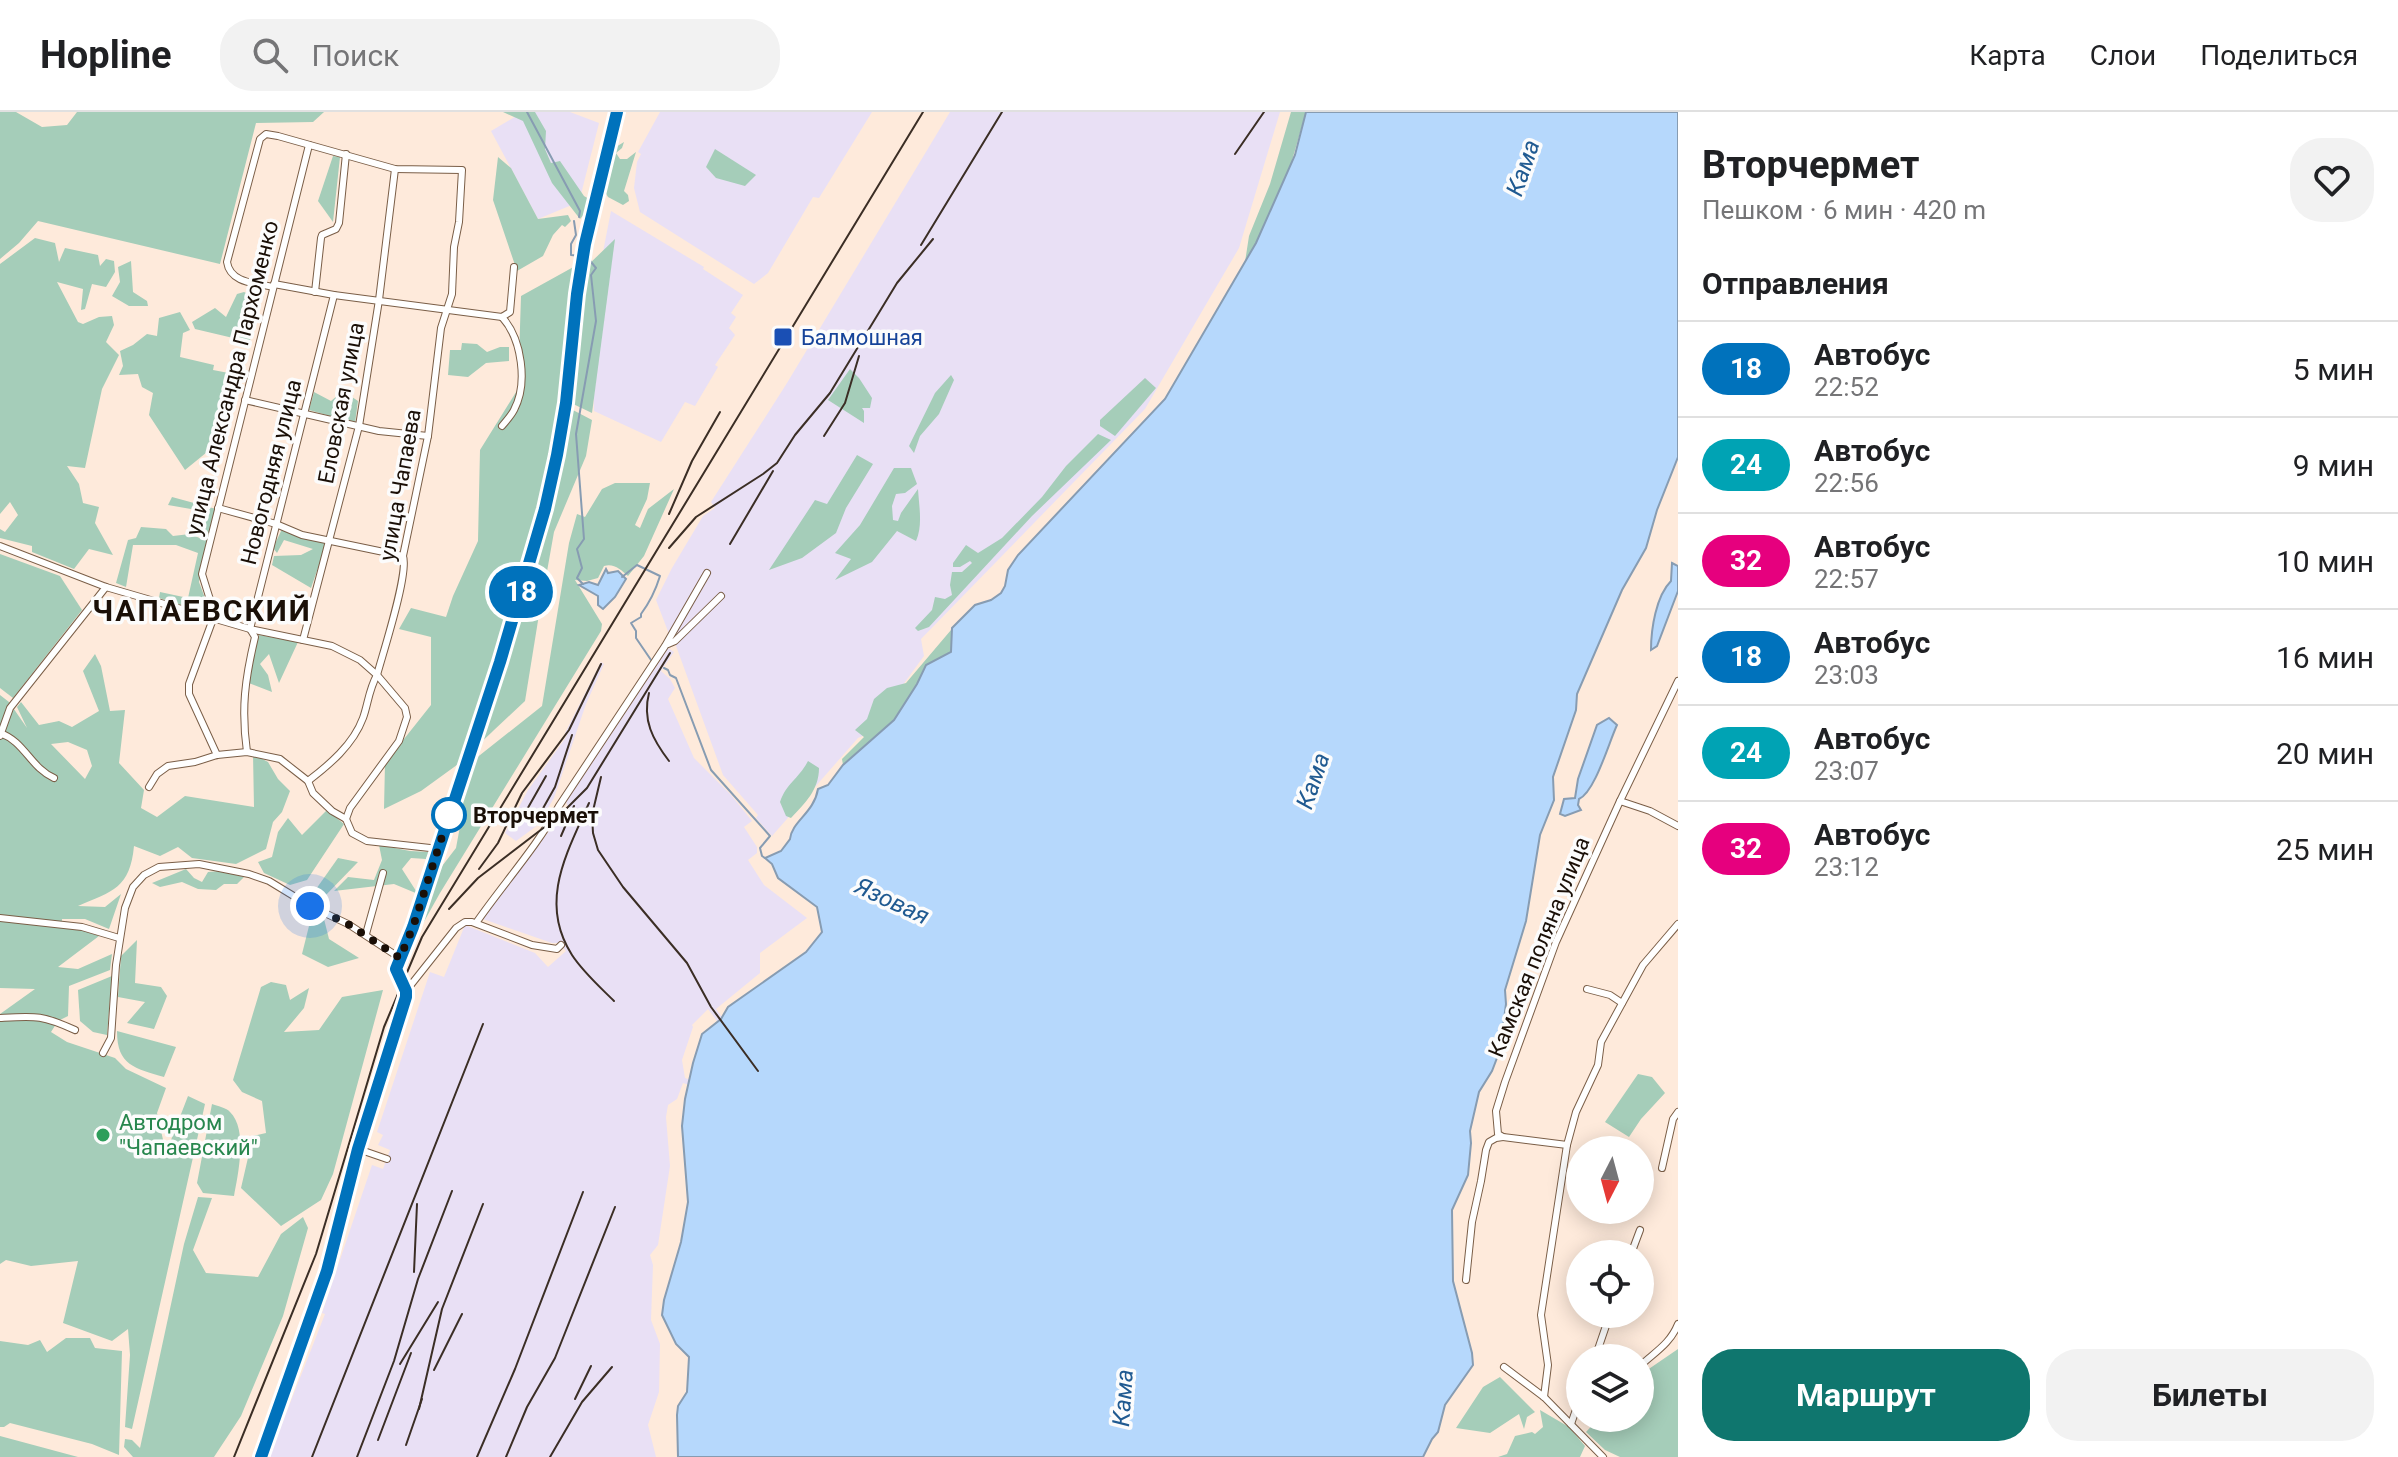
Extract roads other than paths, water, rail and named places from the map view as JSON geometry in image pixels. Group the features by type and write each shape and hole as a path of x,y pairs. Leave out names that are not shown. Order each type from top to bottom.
{"main road":[{"path":"261,1457 323,1283 358,1149 406,991 397,974 400,958 500,662 545,509 566,403 580,271 617,112"}],"street":[{"path":"395,169 266,134 260,139 227,262 228,269 236,278 273,286 502,317 510,325 521,362 521,386 515,409 502,426"},
{"name":"улица Александра Пархоменко","path":"213,619 202,574 309,145"},
{"path":"315,292 322,235 336,229 339,223 346,154"},
{"name":"улица Чапаева","path":"308,781 334,761 362,721 371,685 377,675 406,562 403,556 428,436 441,328 452,294 462,170 395,169"},
{"name":"Еловская улица","path":"303,640 359,426 395,169"},
{"path":"502,317 510,312 513,304 514,267"},
{"name":"Новогодняя улица","path":"247,752 244,681 255,637 250,629 334,295"},
{"path":"245,400 379,431 428,436"},
{"path":"218,508 276,524 302,535 403,556"},
{"path":"0,546 106,587 250,629 332,646 360,660 405,708 407,717 399,741 350,808 346,819"},
{"path":"476,923 548,827 665,646 707,573"},
{"path":"54,778 42,773 12,738 0,734 10,708 106,587"},
{"path":"665,646 675,641 721,596"},
{"path":"213,619 189,684 190,697 217,755"},
{"name":"Камская поляна улица","path":"1503,1137 1496,1127 1496,1111 1556,942 1678,681"},
{"path":"149,787 157,774 168,766 217,755 247,752 280,759 308,781 313,793 332,811 346,819 352,833 367,841 439,849"},
{"path":"1620,801 1650,811 1678,826"},
{"path":"103,1053 111,1038 119,938 125,908 133,887 144,875 159,867 199,864 269,881 366,934 400,958"},
{"path":"366,934 383,873"},
{"path":"0,918 82,927 119,938"},
{"path":"406,991 456,928 465,922 476,923 532,945 561,949"},
{"path":"1569,1136 1576,1112 1598,1065 1601,1042 1643,965 1678,924"},
{"path":"1587,989 1610,995 1622,1003"},
{"path":"0,1018 40,1016 75,1030"},
{"path":"1662,1168 1673,1119 1678,1112"},
{"path":"1466,1280 1472,1222 1489,1142 1503,1137 1566,1145"},
{"path":"358,1149 387,1159"},
{"path":"1544,1397 1548,1365 1541,1315 1566,1152"},
{"path":"1636,1240 1640,1230"},
{"path":"1654,1355 1664,1347 1678,1324"},
{"path":"1504,1367 1544,1397 1566,1419"},
{"path":"1578,1432 1603,1457"}],"water":[{"name":"Кама","path":"1306,112 1678,112 1678,457 1646,548 1622,590 1577,694 1576,710 1553,777 1554,800 1540,835 1526,921 1505,990 1500,1050 1479,1092 1470,1131 1468,1175 1452,1210 1453,1281 1473,1365 1445,1405 1438,1432 1423,1457 678,1457 677,1415 678,1406 687,1392 689,1357 676,1344 662,1315 688,1202 682,1126 693,1063 702,1034 721,1019 728,1007 806,952 822,932 817,907 778,878 772,864 765,858 781,851 812,804 818,789 828,785 843,765 894,720 926,665 951,652 952,628 975,605 1001,593 1008,570 1018,555 1165,399 1256,243 1295,155"},
{"path":"1672,563 1678,566 1678,591 1657,646 1651,650 1655,613 1671,581"},
{"path":"606,569 608,573 618,571 626,579 603,609 598,605 598,596 579,585 589,582 598,585"},
{"path":"1609,718 1617,725 1591,787 1579,799 1581,810 1565,816 1560,814 1564,799 1575,798 1578,779 1597,725"}],"waterway":[{"name":"Язовая","path":"527,112 580,211 579,217"},
{"name":"Язовая","path":"574,221 576,235 571,244 571,255 581,256"},
{"name":"Язовая","path":"583,584 577,578 582,568 577,549 584,539 576,434 596,321 591,275 596,268 587,257"},
{"name":"Язовая","path":"622,577 637,565 660,576 641,617 631,623 636,638 651,660"},
{"name":"Язовая","path":"664,668 676,678 711,770 770,836 760,848 765,858"}],"railway":[{"path":"234,1457 316,1254 384,1027 422,937 923,112"},
{"path":"921,245 1002,112"},
{"path":"1235,154 1264,112"},
{"path":"669,548 696,517 777,463 795,435 830,393 897,283 933,239"},
{"path":"824,436 845,403 859,356"},
{"path":"669,514 692,461 720,412"},
{"path":"730,544 773,471"},
{"path":"449,909 478,878 559,816 587,788 670,653"},
{"path":"479,869 498,843 522,793 569,730 601,664"},
{"path":"649,693 647,712 650,729 669,761"},
{"path":"537,819 555,787 572,735"},
{"path":"525,813 546,776"},
{"path":"601,777 592,815 598,850 623,887 687,963 711,1007 758,1071"},
{"path":"589,803 565,859 557,897 557,916 572,955 614,1001"},
{"path":"561,836 574,806"},
{"path":"312,1457 483,1024"},
{"path":"357,1457 394,1361 418,1279 452,1191"},
{"path":"477,1457 515,1369 583,1192"},
{"path":"414,1272 417,1204"},
{"path":"419,1409 442,1309 483,1204"},
{"path":"506,1457 527,1407 555,1358 615,1207"},
{"path":"400,1364 438,1302"},
{"path":"434,1370 462,1314"},
{"path":"378,1440 411,1353"},
{"path":"575,1399 591,1366"},
{"path":"550,1457 582,1402 612,1367"},
{"path":"406,1445 422,1399"}],"place":[{"name":"Балмошная","path":"783,337"},
{"name":"Вторчермет","path":"449,815"},
{"name":"Автодром \"Чапаевский\"","path":"103,1135"}],"district":[{"name":"ЧАПАЕВСКИЙ","path":"202,610"}]}
